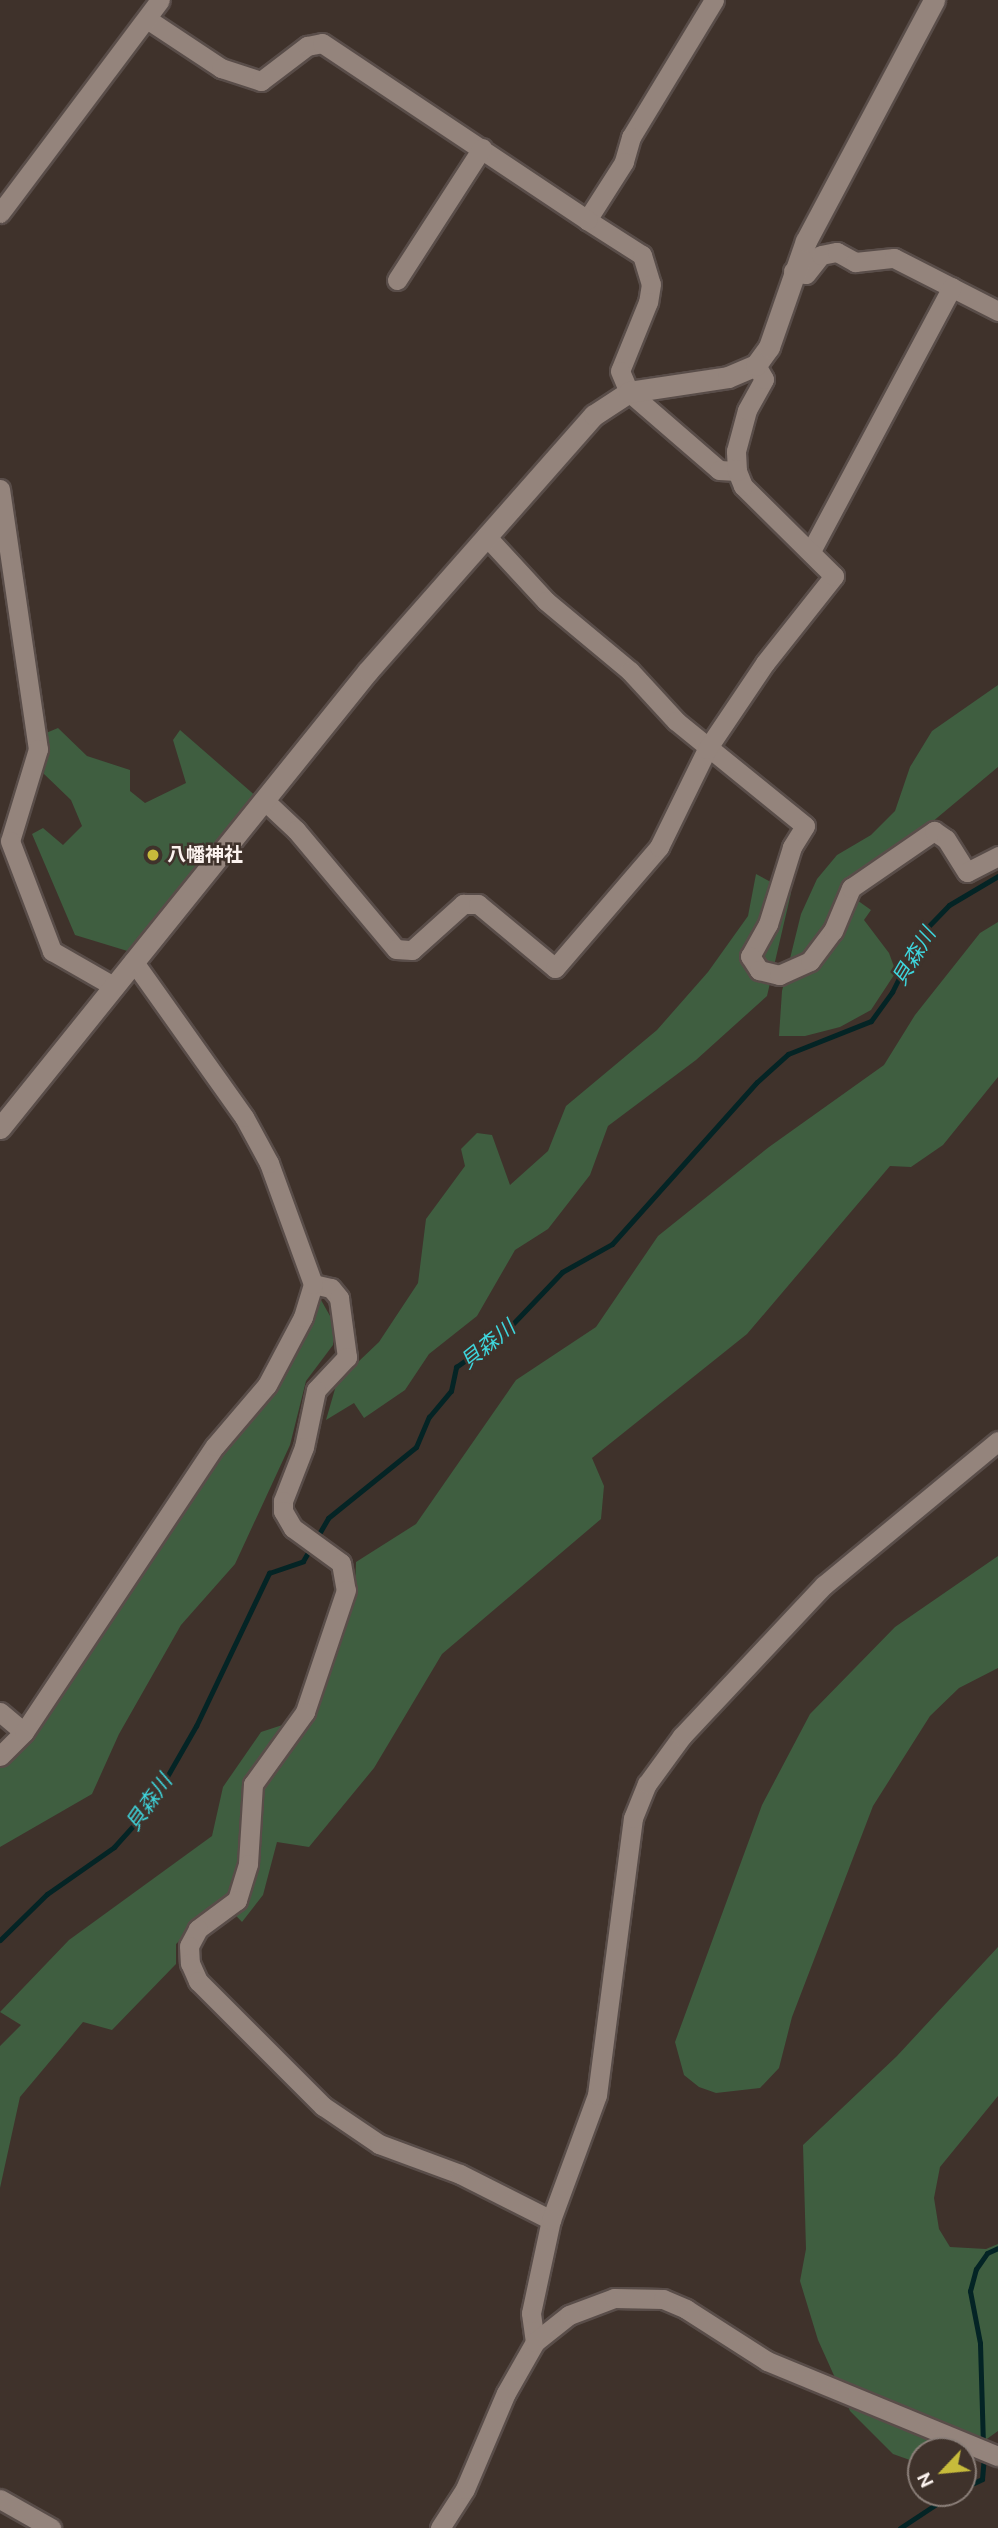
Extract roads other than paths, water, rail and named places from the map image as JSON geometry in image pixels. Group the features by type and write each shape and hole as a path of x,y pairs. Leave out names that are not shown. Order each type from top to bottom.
{"street":[{"path":"0,213 160,0"},
{"path":"587,220 624,162 631,137 714,0"},
{"path":"0,1128 264,800 486,536 594,415 629,392 728,377 755,365 769,347 793,271 934,0"},
{"path":"147,19 221,68 261,81 307,46 322,43 642,255 651,284 648,302 620,371 629,392 719,470 737,471"},
{"path":"397,280 482,148"},
{"path":"793,271 806,274 821,255 836,252 855,262 894,258 998,311"},
{"path":"811,551 952,287"},
{"path":"264,800 296,830 396,949 412,950 463,904 478,904 555,968 659,847 708,749 765,663 834,576 743,486 737,471 736,451 747,410 764,379 755,365"},
{"path":"0,489 38,749 10,841 52,951 113,986"},
{"path":"486,536 546,601 629,671 708,749 805,826 792,847 768,924 750,956 753,964 767,974 793,971 810,961 833,931 852,888 934,831 946,839 967,872 998,856"},
{"path":"0,1756 24,1732 215,1446 267,1385 303,1317 313,1284 269,1163 244,1117 133,961"},
{"path":"313,1284 331,1288 339,1298 347,1357 316,1390 304,1447 283,1501 286,1520 341,1563 346,1590 305,1712 253,1784 249,1802 248,1864 237,1900 198,1929 189,1946 190,1963 198,1981 323,2106 379,2144 460,2174 551,2220"},
{"path":"535,2342 531,2313 551,2220 597,2095 633,1818 648,1784 682,1736 824,1585 998,1441"},
{"path":"0,1712 24,1732"},
{"path":"440,2528 465,2489 506,2393 535,2342 551,2326 593,2303 639,2296 663,2299 686,2309 767,2361 827,2388 998,2456"},
{"path":"0,2499 51,2528"}],"waterway":[{"name":"貝森川","path":"316,1539 328,1518 416,1447 429,1417 451,1391 456,1367 504,1333 562,1272 612,1244 757,1082 788,1054 871,1021 892,992 921,934 949,905 998,876"},
{"name":"貝森川","path":"0,1940 47,1894 114,1847 149,1808 196,1726 269,1573 303,1561 311,1547"},
{"path":"983,2445 980,2343 970,2291 976,2269 987,2253 998,2248"},
{"path":"977,2481 982,2479 984,2455"},
{"path":"900,2528 932,2507"}],"place":[{"name":"八幡神社","path":"153,855"}]}
